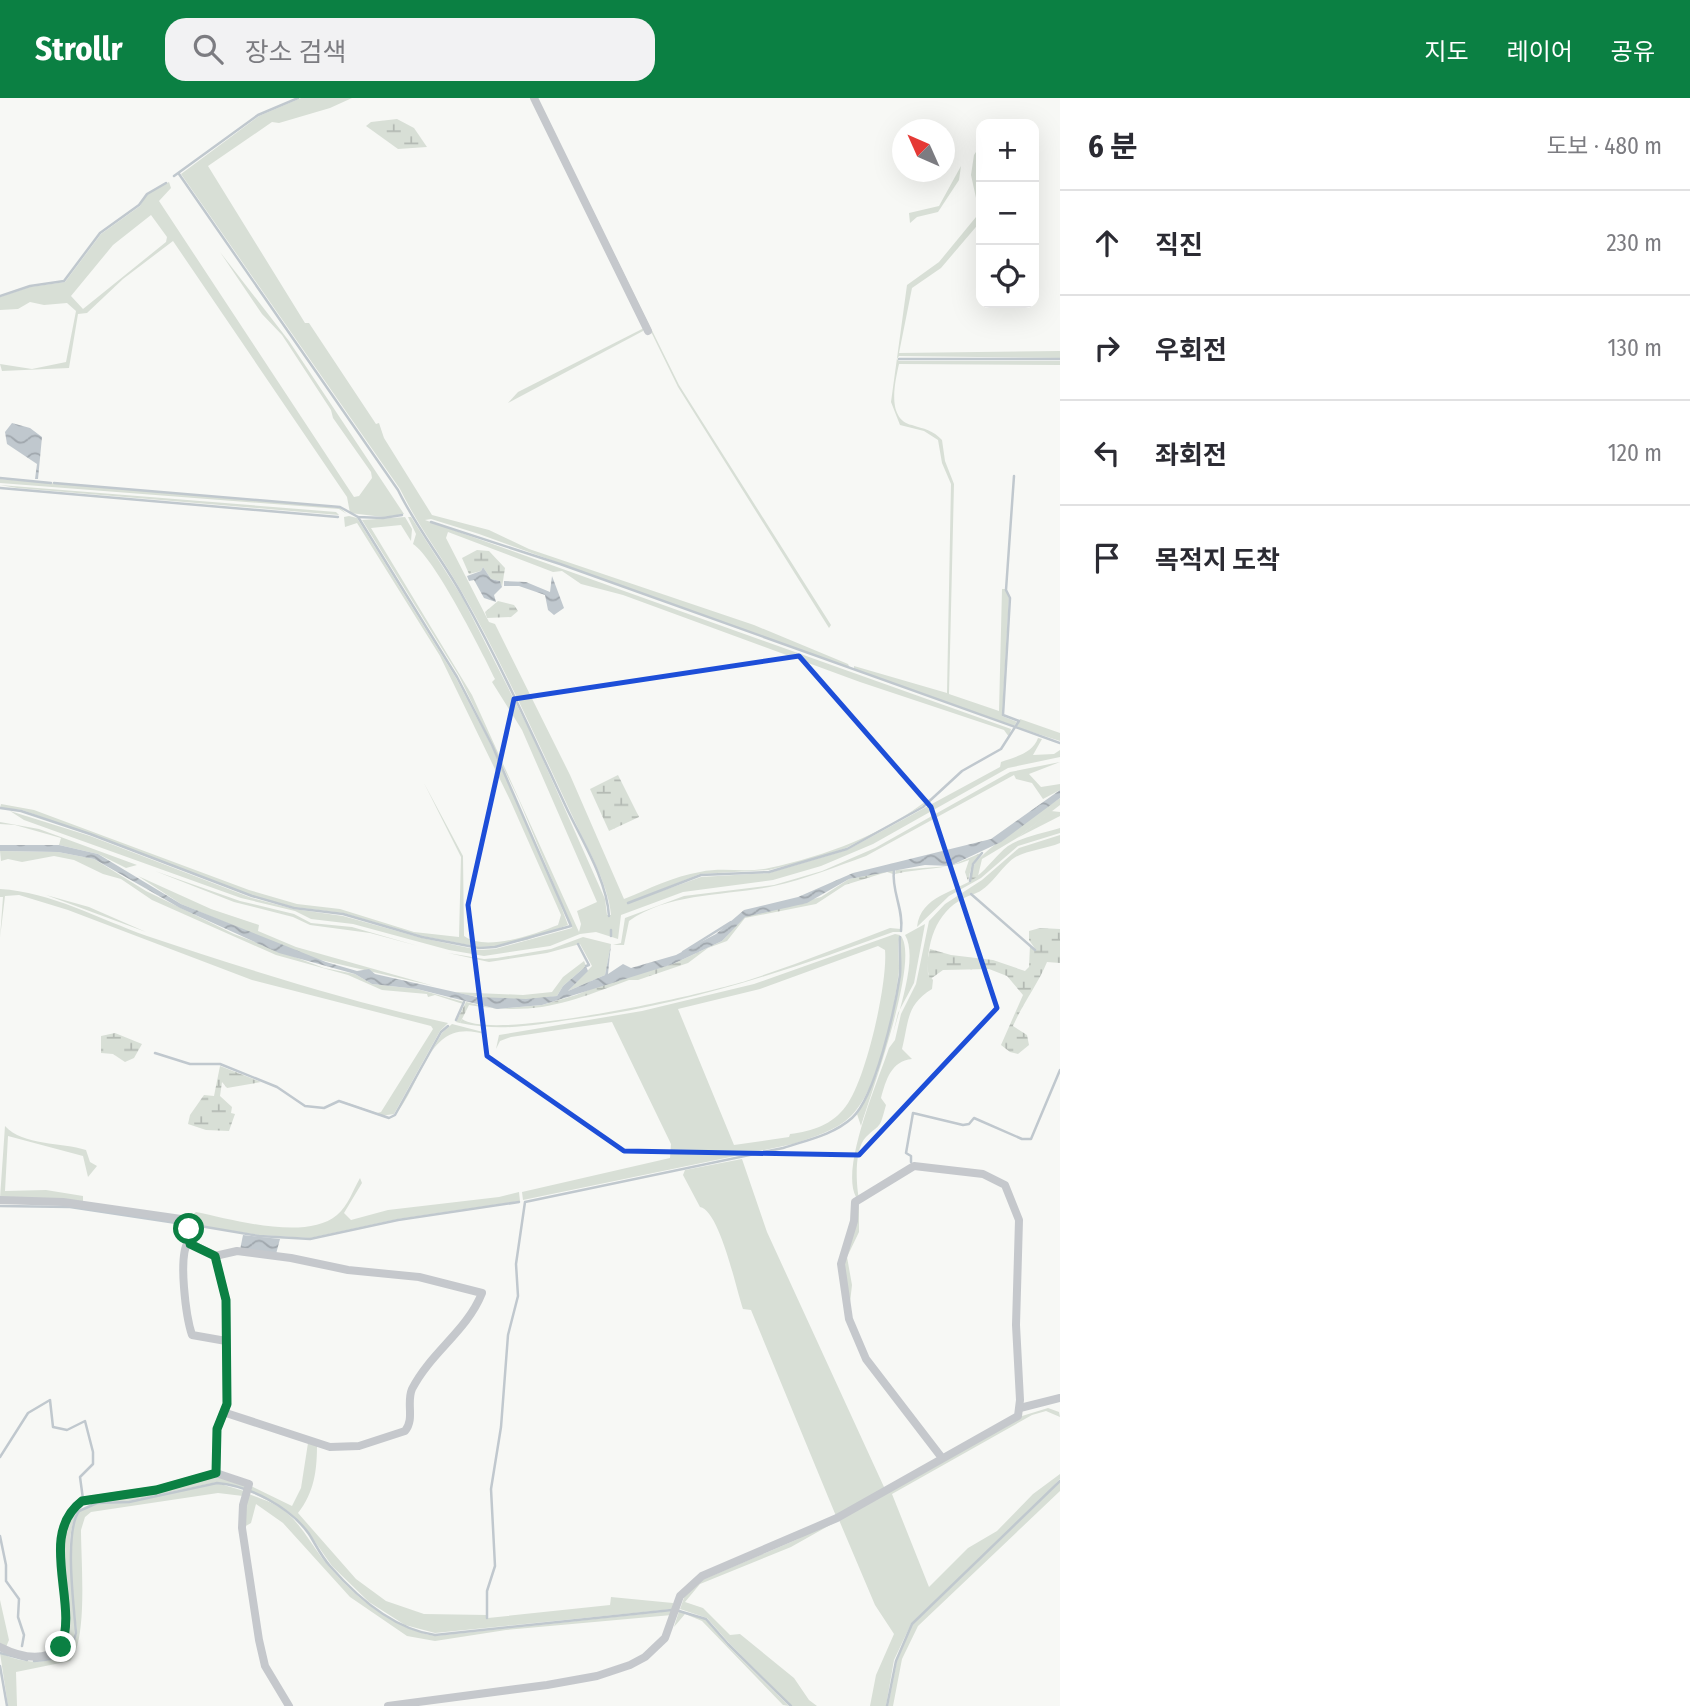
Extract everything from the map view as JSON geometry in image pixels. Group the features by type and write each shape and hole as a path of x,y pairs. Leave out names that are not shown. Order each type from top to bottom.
{"street":[{"path":"534,98 648,331"},
{"path":"388,1706 447,1701 547,1685 597,1676 630,1665 645,1657 665,1638 683,1592 702,1576 837,1518 1013,1419 1020,1408 1016,1325 1019,1220 1008,1191 998,1180 983,1174 910,1167 873,1194 855,1202 854,1220 841,1264 849,1319 863,1353 942,1458"},
{"path":"0,1200 63,1202 186,1218 190,1224 188,1242 183,1249 184,1280 192,1335 226,1341"},
{"path":"188,1242 215,1256 237,1251 291,1258 348,1270 419,1276 482,1293 464,1326 443,1345 413,1388 410,1425 405,1431 359,1446 330,1447 226,1413"},
{"path":"215,1256 226,1300 226,1413 217,1429 216,1473"},
{"path":"1020,1408 1060,1398"},
{"path":"0,1647 36,1657 53,1653 61,1647 65,1622 62,1542 65,1524 82,1501 191,1482 216,1473 246,1482 243,1539 259,1640 265,1666 289,1706"}],"highlighted area":[{"path":"799,656 931,807 997,1008 859,1155 624,1151 487,1056 468,905 514,699"}],"green space":[{"path":"301,98 352,98 330,108 279,123 272,122 208,166 305,323 309,323 376,424 379,423 384,438 432,515 489,530 529,549 754,625 848,664 850,668 479,534 431,519 425,520 1011,729 1009,737 1004,730 860,682 623,595 581,584 562,571 553,572 448,532 446,538 489,622 495,624 570,775 624,899 690,874 760,869 790,863 854,842 894,822 879,831 846,848 810,860 769,870 700,874 625,904 701,877 769,873 847,850 1000,767 1001,762 1023,754 1038,738 1042,739 1033,755 1054,754 1060,750 1060,757 1008,768 873,844 821,866 773,880 683,892 621,915 618,939 596,932 580,934 550,946 484,956 449,950 353,924 311,919 295,911 241,898 24,820 10,811 90,836 252,898 294,909 343,916 422,938 479,950 495,949 572,928 519,800 459,676 362,520 405,517 412,529 411,541 401,525 371,528 472,695 579,932 581,924 577,911 597,902 522,730 492,682 495,679 445,586 413,544 416,534 408,517 411,517 462,597 531,733 605,899 607,915 611,915 606,890 595,862 478,620 400,489 181,174 259,116"},
{"path":"537,98 679,385 831,625 829,628 678,387"},
{"path":"397,119 414,128 427,147 398,149 366,126 371,122"},
{"path":"976,152 976,198 971,175"},
{"path":"961,166 959,180 938,212 917,217 910,223 909,213 939,206 952,182 955,182"},
{"path":"169,182 171,188 159,201 354,497 359,496 372,478 371,472 333,418 331,410 282,335 262,314 220,252 289,341 404,514 383,517 350,513 347,497 173,241 123,279 87,313 78,314 69,368 2,371 0,364 32,369 66,362 76,311 67,303 44,305 30,302 18,309 0,310 0,297 30,287 65,282 101,234 140,206 147,194","holes":["151,215 167,237 166,242 83,309 71,296 113,245"]},
{"path":"976,217 976,227 941,268 912,288 899,353 1060,351 1060,358 899,356 897,359 1060,361 1060,365 899,364 896,380 894,399 898,415 904,421 932,432 942,440 945,461 954,484 949,694 999,711 1002,589 1005,589 1009,598 1002,716 1017,722 1014,726 854,669 854,666 947,693 951,484 942,463 938,440 924,431 900,425 891,402 907,285 939,262"},
{"path":"644,328 643,331 508,403 518,392"},
{"path":"0,479 291,503 340,508 347,514 339,509 0,483"},
{"path":"0,485 336,512 339,515 17,488"},
{"path":"344,517 357,518 456,678 491,745 551,879 568,925 527,940 495,946 479,947 422,936 343,913 294,907 253,896 22,810 0,808 1,804 34,810 249,890 297,904 340,909 414,932 459,937 461,857 424,783 463,856 464,936 473,940 497,942 524,937 558,925 561,915 510,800 440,656 357,523 345,527"},
{"path":"477,550 489,551 505,568 502,587 500,581 491,579 483,567 481,571 469,574 462,558"},
{"path":"498,601 514,605 518,611 511,617 487,618 485,612"},
{"path":"1020,719 1060,733 1060,741 1016,727"},
{"path":"1060,762 1029,774 1041,787 1060,784 1060,790 1043,799 1032,783 1016,779 1014,775 866,856 820,872 786,883 756,889 699,896 645,912 629,921 624,945 613,945 621,943 625,918 684,896 774,885 822,871 875,848 1010,772"},
{"path":"618,775 639,817 609,831 590,789"},
{"path":"1060,798 1060,805 1017,838 982,859 978,876 971,881 974,865 988,850"},
{"path":"1051,811 1060,812 1060,816 1017,838"},
{"path":"0,822 39,829 137,865 126,868 98,854 59,845 61,838"},
{"path":"1060,828 1060,833 1018,846 981,878 949,896 917,927 920,916 932,901 976,877 1008,846"},
{"path":"1060,835 1060,843 1014,858 985,888 953,905 938,923 928,959 928,974 933,980 932,989 917,1001 913,1008 902,1049 912,1059 899,1063 890,1072 881,1098 886,1105 881,1122 862,1142 859,1150 859,1199 852,1184 862,1124 889,1048 895,1040 901,1014 916,984 929,921 945,904 982,880 1019,848"},
{"path":"0,851 58,852 94,859 146,891 234,934 324,968 355,974 372,984 417,989 464,1002 463,1004 435,995 428,997 427,994 382,990 348,975 276,955 152,900 121,879 103,874 74,860 54,856 22,862 8,859 1,861"},
{"path":"981,853 972,864 968,881 965,872 969,860 951,865"},
{"path":"947,866 914,871 895,874 896,870"},
{"path":"893,870 893,874 887,872 845,885 816,904 745,918 727,941 708,948 688,963 569,1001 533,1008 503,1008 542,1005 611,981 673,964 722,941 744,917 821,897 849,879"},
{"path":"155,871 240,901 294,914 311,923 352,927 418,946 370,933 310,925 293,917 234,902"},
{"path":"138,876 211,909 259,925 258,931 296,947 434,986 312,958 181,904"},
{"path":"0,889 38,895 147,936 296,984 448,1023 440,1031 394,1114 380,1116 339,1100 381,1112 433,1029 431,1026 252,980 68,910 19,895 5,896 0,938 3,897 0,897"},
{"path":"46,895 89,907 146,932"},
{"path":"925,924 914,983 900,1010 910,958 905,935"},
{"path":"890,928 901,929 900,932 893,932 776,973 657,1005 518,1027 490,1027 460,1023 462,1019 481,1025 514,1025 647,1005 749,980"},
{"path":"1040,928 1060,929 1060,963 1047,962 1013,1026 1027,1035 1029,1045 1018,1054 1001,1045 1023,995 1007,976 989,969 943,970 929,980 927,962 930,949 951,955 993,960 1025,971 1029,967 1030,945 1036,950 1029,940 1029,931"},
{"path":"895,934 900,935 898,978 883,1051 869,1089 851,1116 831,1130 793,1144 523,1200 522,1192 670,1158 671,1144 612,1022 511,1037 500,1041 496,1049 499,1035 642,1011 754,984","holes":["878,946 885,950 883,984 868,1054 854,1093 841,1113 814,1129 790,1134 789,1137 734,1145 678,1009 760,989"]},
{"path":"901,936 905,950 899,998 892,1028 861,1126 857,1114 877,1074 900,977"},
{"path":"583,937 611,944 605,975 568,991 592,966 580,944 547,953 489,962 448,953 484,959 497,958 551,949"},
{"path":"584,961 586,966 563,986 557,996 506,999 454,992 523,995 552,992 563,977"},
{"path":"466,1002 492,1008 469,1005 460,1023 456,1022"},
{"path":"452,1024 487,1035 467,1031 452,1034 439,1042 395,1115 442,1033"},
{"path":"115,1033 142,1044 134,1058 125,1062 113,1054 101,1053 101,1036"},
{"path":"220,1066 261,1082 227,1088 222,1082 220,1096 232,1107 231,1113 235,1114 229,1131 206,1130 188,1124 190,1115 204,1095 214,1096"},
{"path":"5,1126 32,1140 86,1150 90,1162 97,1166 88,1177 83,1156 8,1136 5,1191 46,1190 83,1196 83,1202 0,1198"},
{"path":"742,1159 767,1232 884,1487 889,1487 836,1516 751,1310 743,1309 721,1236 707,1212 700,1207 683,1175 685,1170"},
{"path":"360,1178 362,1183 344,1213 351,1220 388,1210 499,1197 519,1192 520,1201 398,1219 310,1238 259,1235 194,1225 190,1217 196,1212 270,1226 307,1227 324,1223 337,1215 347,1203"},
{"path":"859,1202 859,1232 847,1257 852,1285 849,1311 843,1258"},
{"path":"1048,1408 1059,1412 1060,1417 1046,1411 1032,1415 892,1494 929,1587 968,1548 997,1531 1033,1494 1060,1474 1060,1479 1042,1498 911,1624 894,1660 886,1706 870,1706 876,1675 894,1634 875,1605 839,1520 791,1547 700,1584 685,1602 703,1608 730,1635 740,1634 794,1678 809,1700 817,1706 792,1706 707,1618 680,1609 685,1595 695,1583 798,1539 1022,1416"},
{"path":"308,1443 317,1445 315,1473 308,1498 298,1513 356,1579 386,1601 424,1614 487,1615 488,1618 610,1605 611,1597 673,1603 673,1609 435,1633 405,1625 369,1602 332,1566 306,1529 288,1511 251,1492 251,1486 292,1506 301,1488"},
{"path":"217,1474 245,1483 245,1489 217,1482 129,1501 97,1502 83,1506 74,1520 70,1537 75,1617 70,1650 35,1660 17,1657 0,1651 27,1658 62,1648 63,1542 66,1525 83,1503"},
{"path":"1060,1482 1060,1491 918,1626 902,1659 893,1706 888,1706 897,1661 912,1625"},
{"path":"217,1483 244,1491 243,1496 218,1493 91,1512 85,1517 81,1530 81,1619 76,1651 70,1661 16,1672 17,1706 8,1706 0,1653 22,1660 46,1661 65,1653 73,1644 77,1633 71,1552 79,1511 97,1503 129,1502"},
{"path":"247,1493 286,1512 333,1571 372,1608 418,1632 435,1636 671,1611 672,1615 506,1630 435,1641 407,1636 350,1597 283,1523 256,1504 251,1523 244,1527"},
{"path":"0,1600 9,1640 6,1647 0,1645"},
{"path":"679,1611 706,1619 727,1645 789,1706 783,1705 702,1621 685,1614 674,1627"}],"water":[{"path":"12,423 30,428 42,437 38,479 35,479 37,464 7,444 5,432"},
{"path":"483,567 491,579 500,581 502,587 494,595 496,602 484,598 474,580 469,581 467,576 481,571"},
{"path":"552,576 564,608 554,615 548,610 545,595 519,586 504,586 504,581 526,582 550,592"},
{"path":"1060,790 1060,798 1001,842 950,866 925,865 849,879 807,903 745,917 722,941 673,964 542,1005 497,1009 417,989 372,984 355,974 279,953 180,908 94,859 58,852 0,851 0,845 59,845 98,854 181,904 326,962 357,971 369,969 375,974 477,997 526,999 557,996 563,986 586,966 588,971 568,991 605,975 611,944 608,974 623,964 631,968 676,955 716,934 744,910 798,897 853,873 991,839"},
{"path":"243,1235 280,1239 276,1254 240,1250"}],"waterway":[{"path":"174,176 258,115 298,98"},
{"path":"179,174 398,490 462,595 504,675 593,862 604,889 609,916"},
{"path":"0,296 30,286 64,281 100,233 139,205 147,194 166,183"},
{"path":"899,359 1060,359"},
{"path":"628,903 701,875 769,872 847,849 923,807 962,771 1001,749 1019,721 1003,715 1010,598 1006,590 1014,476"},
{"path":"0,478 51,483"},
{"path":"54,483 340,507 358,517 383,518 402,515"},
{"path":"0,488 338,517"},
{"path":"0,808 21,811 90,834 252,896 294,908 343,914 422,937 479,948 495,947 571,926 492,745 457,677 358,517"},
{"path":"431,522 560,564 1060,743"},
{"path":"970,881 973,864 982,853"},
{"path":"894,870 901,931"},
{"path":"971,894 1035,950"},
{"path":"683,952 731,922"},
{"path":"611,930 611,936"},
{"path":"487,1618 487,1591 495,1566 491,1489 501,1427 508,1335 518,1296 516,1264 525,1202 783,1148 845,1124 861,1107 883,1051 900,975 900,937"},
{"path":"578,944 589,965 586,966"},
{"path":"456,1020 464,1002"},
{"path":"155,1053 190,1064 220,1064 277,1087 305,1106 324,1108 339,1101 389,1118 395,1115 441,1032 448,1026"},
{"path":"911,1162 911,1156 906,1153 913,1113 963,1125 969,1124 974,1118 1022,1139 1031,1139 1060,1070"},
{"path":"194,1225 259,1236 310,1239 398,1220 519,1202"},
{"path":"0,1206 70,1207 183,1224"},
{"path":"0,1457 28,1413 50,1400 53,1427 67,1430 85,1421 93,1452 93,1464 80,1477 83,1499"},
{"path":"887,1706 896,1661 912,1624 1060,1481"},
{"path":"34,1661 61,1655 74,1641 76,1633 71,1552 74,1521 79,1511 97,1503 129,1502 217,1483 256,1493 291,1515 309,1534 327,1562 364,1600 390,1619 420,1632 435,1635 672,1610"},
{"path":"0,1536 6,1565 6,1581 19,1599 18,1617 24,1635 22,1646"},
{"path":"679,1611 706,1619 791,1706"},
{"path":"0,1653 27,1660"},
{"path":"0,1666 7,1706"}],"route":[{"path":"61,1647 65,1622 62,1542 65,1524 73,1509 82,1501 156,1490 216,1473 217,1429 226,1413 227,1404 226,1300 222,1275 215,1256 211,1252 193,1247 188,1242 189,1229"}]}
